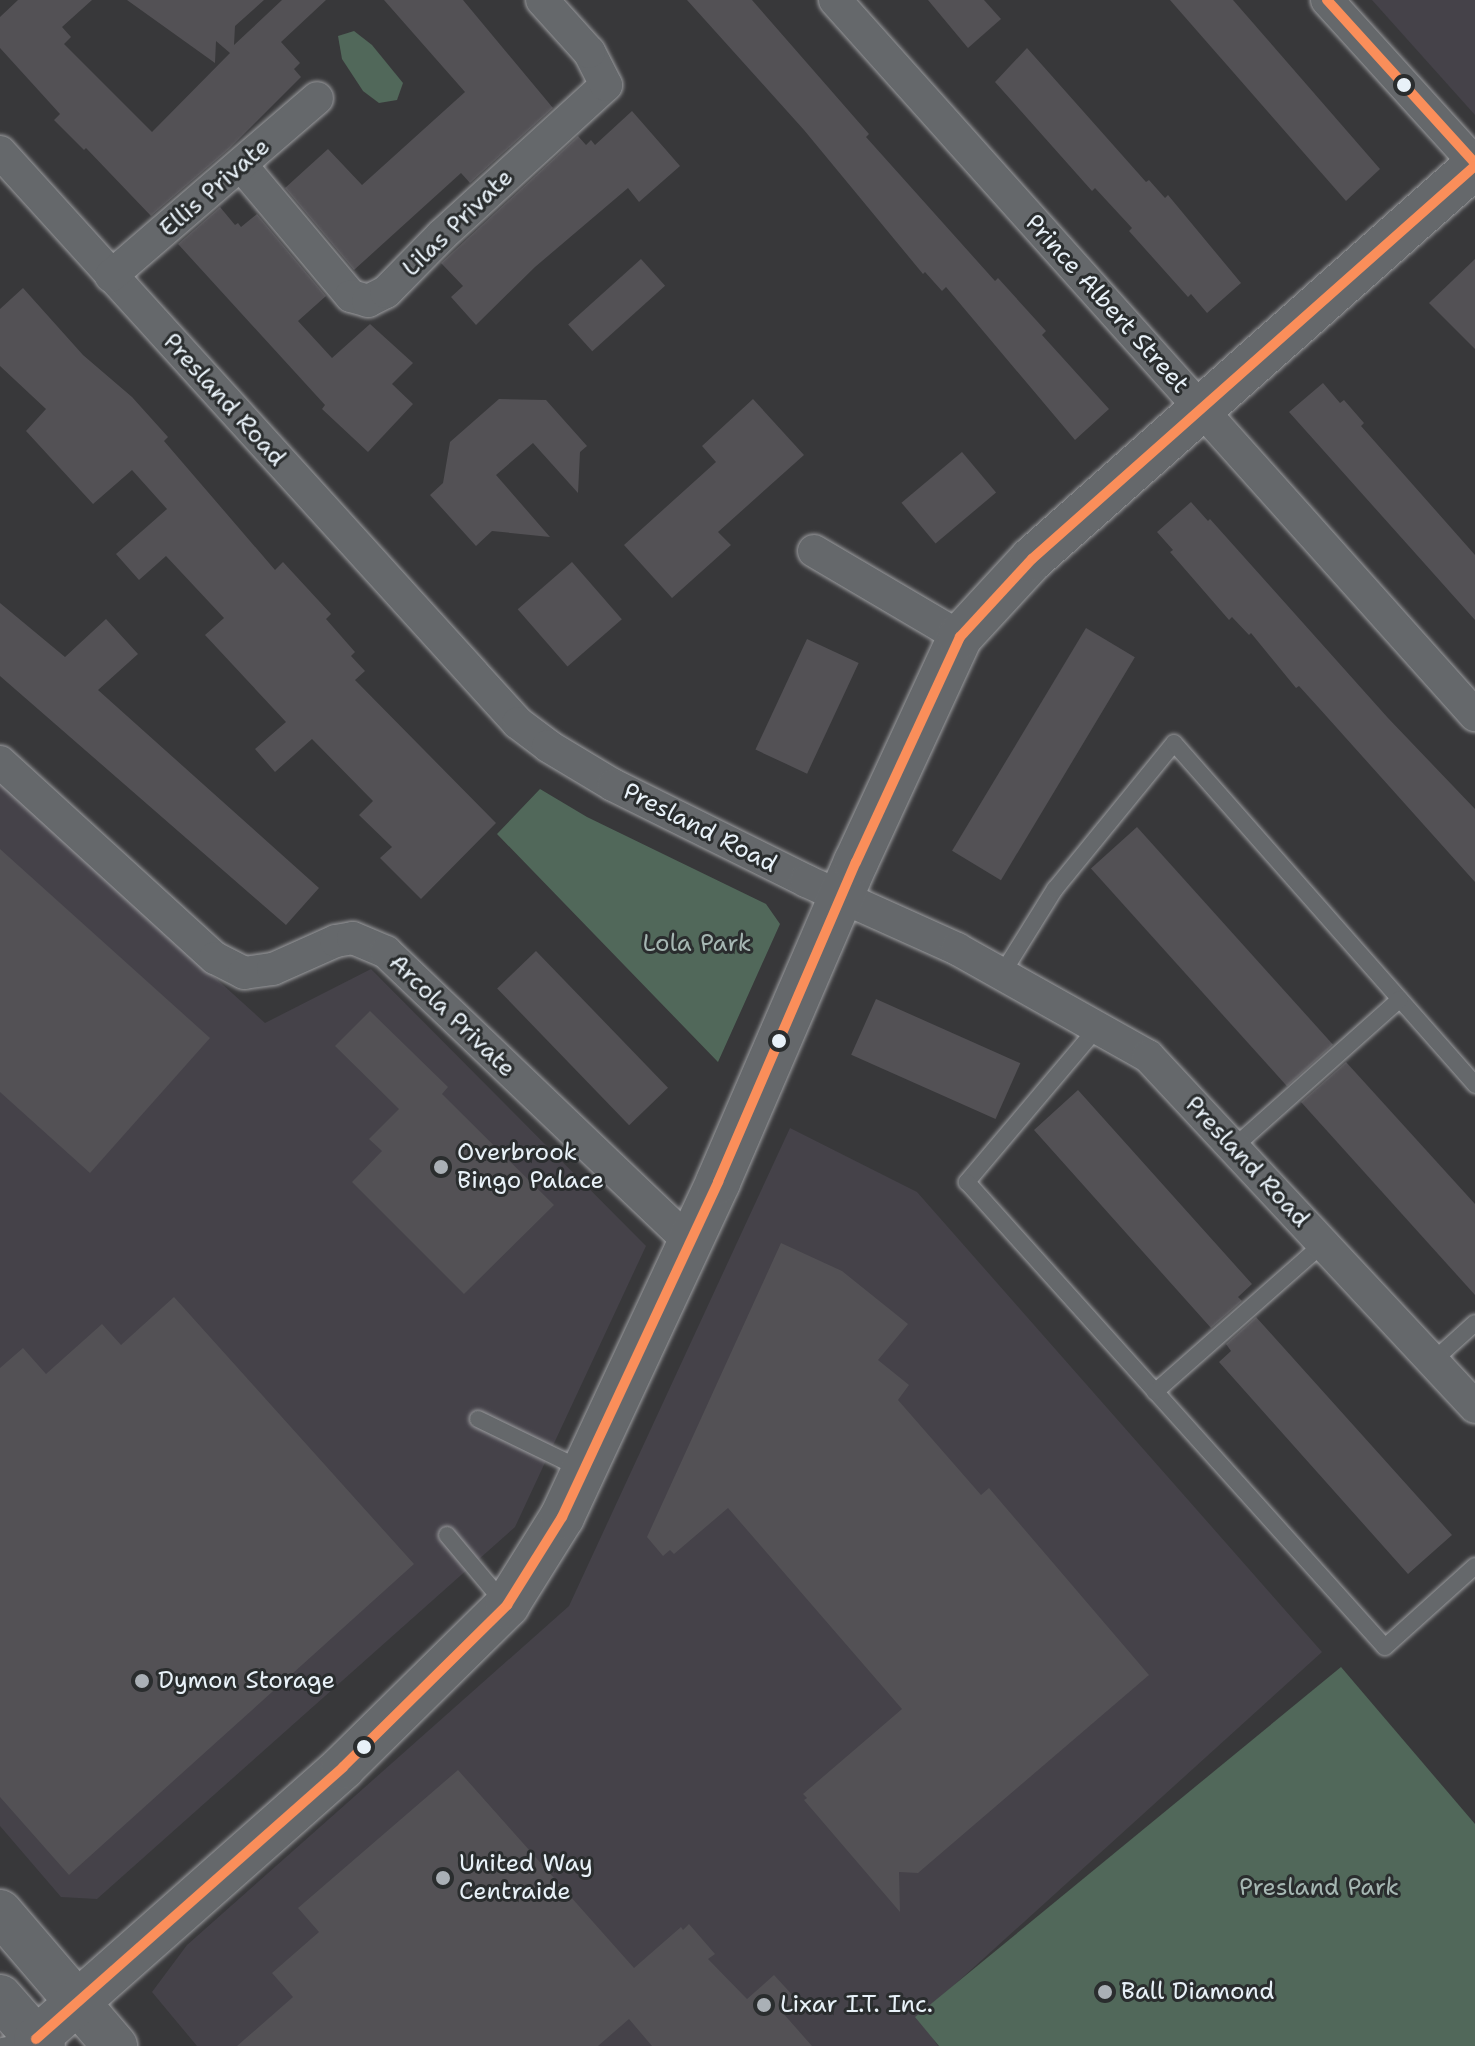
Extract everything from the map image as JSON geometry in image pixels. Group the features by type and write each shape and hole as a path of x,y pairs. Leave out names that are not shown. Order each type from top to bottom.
{"street":[{"name":"Lilas Private","path":"241,165 351,296 368,301 386,292 442,235 606,85 589,52 542,0"},
{"name":"Prince Albert Street","path":"835,0 1475,715"},
{"path":"0,1997 28,2044 343,1767 507,1605 562,1517 960,637 1032,559 1475,164 1327,0"},
{"name":"Ellis Private","path":"111,276 317,98"},
{"name":"Presland Road","path":"0,152 518,723 548,746 613,785 841,898 957,949 1148,1056 1475,1407"},
{"path":"814,551 960,637"},
{"name":"Arcola Private","path":"0,762 215,958 244,973 273,969 336,941 353,938 386,952 689,1242"},
{"path":"0,1912 115,2046"}],"lane":[{"path":"1002,974 1055,889 1174,743 1475,1085"},
{"path":"1234,1147 1400,999"},
{"path":"1097,1028 967,1182 1385,1647 1475,1566"},
{"path":"1155,1392 1323,1244"},
{"path":"1434,1360 1475,1323"},
{"path":"478,1419 582,1470"},
{"path":"447,1535 507,1605"}],"shaded area":[{"path":"1372,0 1475,0 1475,115"},
{"path":"0,783 265,1023 371,969 646,1246 515,1527 97,1899 61,1897 0,1826"},
{"path":"790,1128 917,1192 1322,1652 919,2017 938,2046 197,2046 152,1992 187,1945 569,1606"}],"green space":[{"path":"354,31 372,45 403,83 397,100 379,103 363,91 342,59 338,36"},
{"name":"Lola Park","path":"540,789 587,817 766,904 780,924 718,1062 497,834"},
{"name":"Presland Park","path":"1341,1667 1475,1824 1475,2046 939,2046 915,2017"}],"building":[{"path":"18,0 92,0 62,27 71,37 64,44 152,132 230,53 216,41 215,63 127,0 264,0 235,26 234,45 282,0 326,0 281,42 300,63 294,69 301,77 229,149 151,216 86,148 84,150 54,120 60,114 0,48 0,17"},
{"path":"384,0 463,0 553,108 470,183 461,173 354,270 285,188 328,149 362,185 465,92"},
{"path":"687,0 752,0 869,134 866,137 995,281 998,278 1046,331 1042,335 1109,409 1075,440 946,287 942,291 925,272 923,274 804,130"},
{"path":"928,0 984,0 1001,19 968,48"},
{"path":"1170,0 1233,0 1380,169 1346,201"},
{"path":"1027,48 1146,182 1149,180 1165,198 1168,195 1241,283 1207,313 1191,294 1188,297 1129,231 1132,228 1095,188 1092,191 995,82"},
{"path":"632,111 680,166 639,202 628,188 535,267 476,325 451,297 463,286 441,263 578,136 586,145 591,140 595,145"},
{"path":"220,207 235,225 238,223 241,227 257,214 326,296 298,321 332,358 370,324 413,363 392,384 413,404 368,452 322,409 325,405 178,244"},
{"path":"641,259 665,286 592,351 568,325"},
{"path":"1475,259 1475,349 1429,303"},
{"path":"23,288 83,355 132,397 168,437 164,441 275,570 283,562 331,614 326,619 355,652 351,656 365,671 355,680 496,823 421,899 380,858 392,847 359,815 373,801 312,739 275,772 255,749 286,722 205,635 224,618 166,556 139,580 116,554 167,509 132,470 93,504 26,431 46,409 0,366 0,309"},
{"path":"1323,383 1340,403 1344,400 1364,423 1361,426 1475,555 1475,620 1289,412"},
{"path":"499,399 546,400 587,446 580,452 578,493 533,443 496,475 550,537 492,531 476,546 430,495 443,483 450,442"},
{"path":"753,399 804,455 718,532 731,545 672,598 624,545 716,462 702,446"},
{"path":"962,452 996,493 936,543 901,503"},
{"path":"1191,502 1208,521 1210,519 1388,718 1475,809 1475,882 1299,686 1296,688 1251,633 1249,635 1232,617 1229,620 1170,552 1173,550 1157,532"},
{"path":"572,562 622,619 568,667 518,609"},
{"path":"0,603 65,657 106,619 138,654 98,690 319,888 286,925 0,676"},
{"path":"1086,628 1135,657 1001,880 952,851"},
{"path":"807,639 859,663 807,774 755,750"},
{"path":"1137,827 1333,1045 1287,1086 1091,868"},
{"path":"0,849 210,1038 90,1173 0,1092"},
{"path":"536,951 668,1088 629,1125 497,989"},
{"path":"876,999 1020,1063 996,1119 851,1055"},
{"name":"Overbrook Bingo Palace","path":"370,1011 448,1087 442,1094 554,1205 464,1294 352,1182 382,1151 369,1139 399,1109 335,1046"},
{"path":"1346,1062 1475,1204 1475,1295 1301,1102"},
{"path":"1078,1090 1252,1284 1238,1297 1242,1301 1211,1328 1034,1130"},
{"path":"781,1243 842,1271 908,1324 878,1360 909,1385 898,1400 981,1495 989,1488 1149,1675 918,1873 899,1872 900,1912 804,1800 807,1798 803,1794 902,1709 728,1508 674,1554 670,1550 663,1556 647,1537"},
{"name":"Dymon Storage","path":"174,1297 414,1564 69,1875 0,1797 0,1368 23,1348 46,1374 102,1324 121,1345"},
{"path":"1256,1317 1452,1535 1408,1574 1219,1362 1231,1351 1226,1344"},
{"name":"United Way Centraide","path":"458,1770 634,1968 681,1927 683,1930 689,1924 715,1954 708,1959 747,1999 774,1975 796,1999 782,2012 812,2046 652,2046 629,2019 598,2046 237,2046 293,1997 272,1973 319,1932 298,1908"}],"transit line":[{"path":"1327,0 1475,163"},
{"path":"36,2039 343,1767 507,1605 562,1517 718,1182 856,862 960,637 1032,559 1475,166"}],"place":[{"name":"Overbrook Bingo Palace","path":"441,1167"},
{"name":"Dymon Storage","path":"142,1681"},
{"name":"United Way Centraide","path":"443,1878"},
{"name":"Ball Diamond","path":"1105,1992"},
{"name":"Lixar I.T. Inc.","path":"764,2005"}]}
